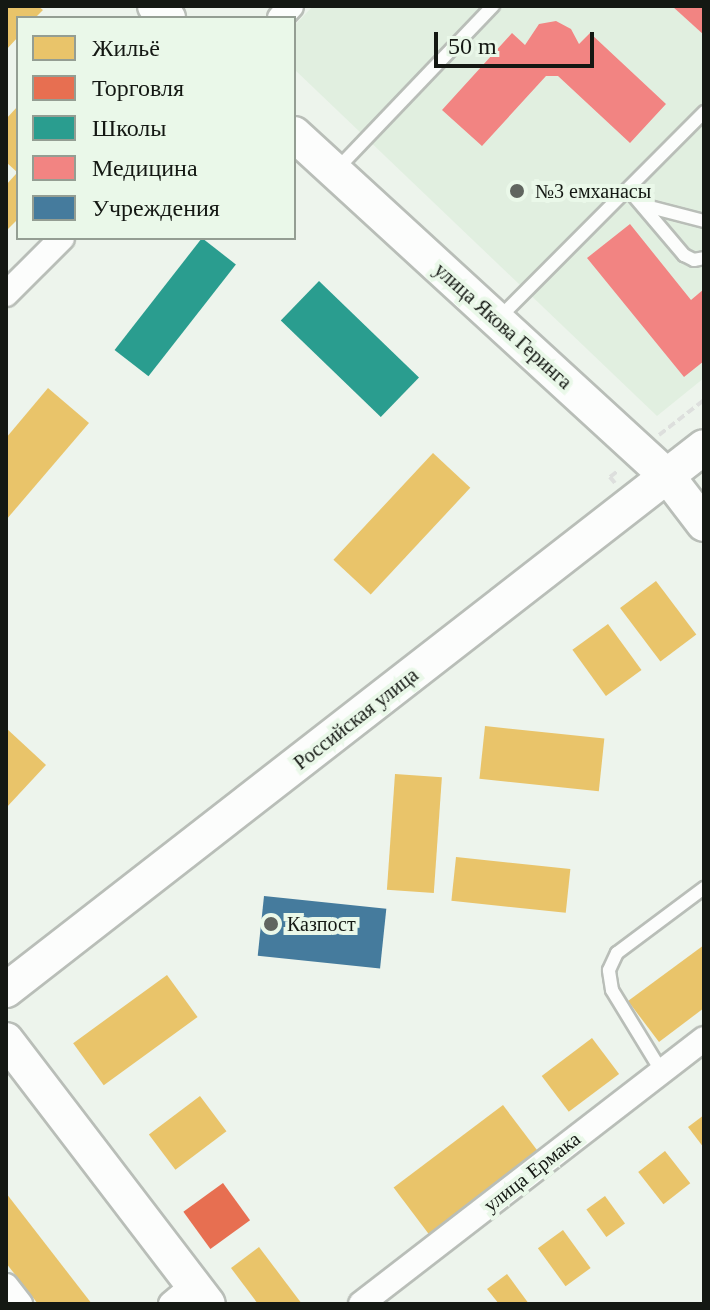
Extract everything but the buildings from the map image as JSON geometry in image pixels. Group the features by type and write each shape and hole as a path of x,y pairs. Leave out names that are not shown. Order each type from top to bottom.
{"street":[{"name":"улица Якова Геринга","path":"296,136 668,477 704,524"},
{"path":"10,282 60,240"},
{"name":"Российская улица","path":"6,990 704,447"},
{"name":"улица Ермака","path":"361,1304 704,1039"},
{"path":"6,1040 191,1298"},
{"path":"6,1286 20,1304"}],"lane":[{"path":"334,171 493,6"},
{"path":"497,320 704,112"},
{"path":"628,189 646,206 684,255 694,260 704,258"},
{"path":"646,206 704,221"},
{"path":"662,1072 612,990 609,970 617,953 704,888"}],"path":[{"path":"663,432 704,400"}],"shaded area":[{"name":"№3 емханасы","path":"313,6 704,6 704,378 657,416 296,71 296,24"}],"place":[{"name":"№3 емханасы","path":"517,191"},
{"name":"Казпост","path":"271,924"}]}
